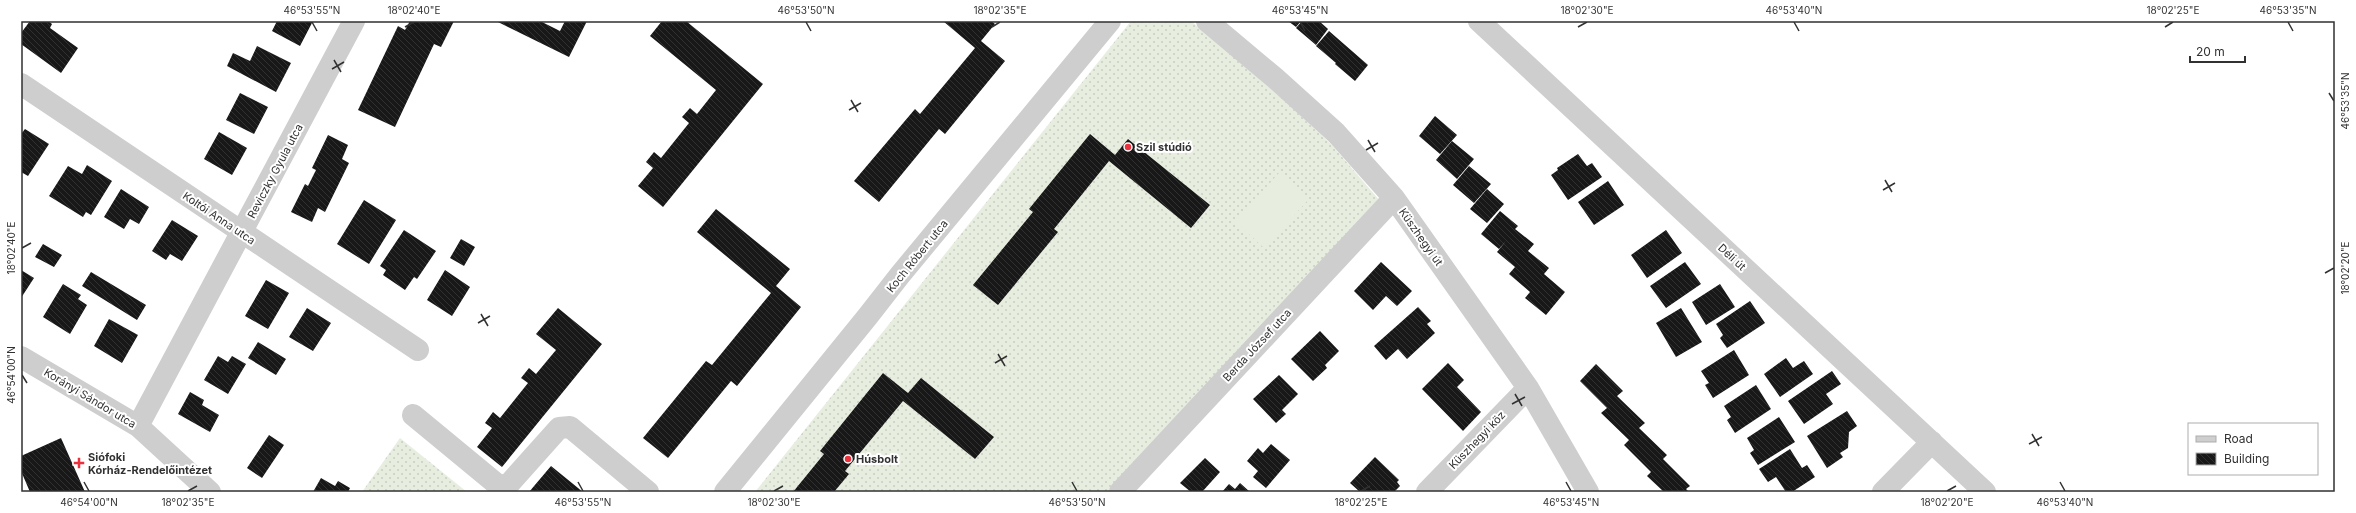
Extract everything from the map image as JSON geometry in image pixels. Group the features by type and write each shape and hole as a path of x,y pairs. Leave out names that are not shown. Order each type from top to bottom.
{"street":[{"name":"Reviczky Gyula utca","path":"138,426 354,21"},
{"name":"Koch Róbert utca","path":"725,492 900,275 1110,21"},
{"name":"Küszhegyi út","path":"1207,21 1275,78 1336,133 1394,198 1528,388 1588,492"},
{"name":"Déli út","path":"1479,21 1985,492"},
{"name":"Koltói Anna utca","path":"21,84 418,350"},
{"name":"Berda József utca","path":"1120,492 1394,198"},
{"name":"Korányi Sándor utca","path":"21,357 138,426 210,492"},
{"name":"Küszhegyi köz","path":"1427,492 1528,388"},
{"path":"413,415 499,486 509,484 559,428 570,427 648,492"},
{"path":"1882,492 1932,442"}],"green space":[{"path":"1131,21 1191,21 1264,81 1331,144 1381,202 1109,492 755,492"},
{"path":"1279,173 1308,200 1264,248 1235,221"},
{"path":"400,438 467,492 362,492"}],"building":[{"path":"30,21 48,21 52,24 50,28 78,48 61,73 21,44 21,33"},
{"path":"277,21 313,21 300,46 272,31"},
{"path":"410,21 454,21 441,47 434,44 395,127 358,110 398,26 405,30"},
{"path":"496,21 540,21 560,31 565,21 587,21 569,57"},
{"path":"662,21 686,21 763,84 663,207 638,186 653,168 646,162 654,152 661,158 689,123 682,117 690,108 697,114 716,90 650,36"},
{"path":"943,21 991,21 995,24 981,41 1005,61 945,134 939,129 879,202 854,181 915,109 920,114 975,48"},
{"path":"1288,21 1301,21 1296,27"},
{"path":"1302,21 1319,21 1328,29 1316,45 1296,28"},
{"path":"1329,31 1368,65 1355,81 1316,46"},
{"path":"257,46 291,63 276,92 227,66 233,53 250,61"},
{"path":"240,93 268,107 254,134 226,120"},
{"path":"1435,116 1457,135 1440,154 1419,136"},
{"path":"25,129 49,144 28,176 21,172 21,134"},
{"path":"219,132 247,148 232,175 204,159"},
{"path":"1090,134 1115,155 1128,139 1210,205 1191,228 1109,161 1054,229 1058,232 998,305 973,285 1033,212 1029,209"},
{"path":"328,135 348,145 342,159 349,163 325,212 318,208 312,222 291,212 305,184 308,186 316,170 312,168"},
{"path":"1452,141 1474,159 1457,179 1436,160"},
{"path":"1578,154 1587,166 1592,163 1602,177 1568,200 1551,175 1558,170 1557,168"},
{"path":"87,165 112,181 91,215 86,212 83,217 49,196 68,166 82,174"},
{"path":"1469,166 1491,184 1474,203 1453,185"},
{"path":"1608,181 1624,205 1594,225 1578,202"},
{"path":"121,189 149,207 139,224 130,219 124,229 104,217"},
{"path":"1487,189 1504,204 1487,223 1470,209"},
{"path":"364,200 396,220 369,264 337,244"},
{"path":"716,209 790,269 776,286 801,307 737,386 731,381 668,458 643,438 706,361 712,365 771,293 697,232"},
{"path":"1500,211 1518,226 1515,229 1534,244 1528,251 1549,268 1544,274 1565,292 1546,315 1525,298 1530,292 1509,274 1515,267 1497,252 1506,241 1499,249 1481,234"},
{"path":"172,220 198,236 182,261 170,254 166,260 152,251"},
{"path":"404,230 436,251 417,279 414,277 405,290 383,275 386,270 380,266"},
{"path":"1666,230 1682,253 1647,278 1631,255"},
{"path":"461,239 475,247 464,266 450,258"},
{"path":"43,244 62,255 54,267 35,257"},
{"path":"1381,262 1412,291 1397,306 1386,296 1373,310 1354,291"},
{"path":"1685,262 1701,284 1666,308 1650,286"},
{"path":"21,270 34,278 21,298"},
{"path":"445,270 470,287 452,316 427,300"},
{"path":"91,272 146,305 137,320 82,286"},
{"path":"266,280 289,293 268,329 245,316"},
{"path":"63,284 81,295 78,299 87,305 70,334 43,317"},
{"path":"1720,284 1735,307 1706,325 1692,302"},
{"path":"1750,301 1765,323 1727,348 1720,338 1723,335 1716,324"},
{"path":"1418,307 1431,321 1427,324 1435,333 1407,359 1398,349 1386,360 1374,346"},
{"path":"307,308 331,323 313,351 289,337"},
{"path":"558,308 602,344 502,467 477,447 492,428 485,423 493,412 500,418 528,383 521,378 529,368 536,374 556,350 536,334"},
{"path":"1681,308 1702,342 1676,357 1656,323"},
{"path":"109,319 138,335 122,363 94,346"},
{"path":"1320,331 1339,351 1325,365 1327,368 1313,381 1291,359"},
{"path":"258,342 286,359 276,375 248,358"},
{"path":"1734,350 1749,375 1713,398 1705,385 1709,383 1701,371"},
{"path":"218,356 228,362 232,356 246,364 228,394 204,380"},
{"path":"1786,358 1793,368 1804,361 1813,374 1780,397 1764,374"},
{"path":"1448,363 1464,380 1457,387 1481,412 1463,431 1422,389"},
{"path":"1596,364 1623,391 1617,396 1645,423 1639,428 1667,455 1663,459 1690,486 1686,489 1689,492 1664,492 1647,476 1651,472 1624,445 1629,440 1601,413 1607,408 1580,381"},
{"path":"1832,371 1841,384 1826,394 1833,404 1804,424 1788,401"},
{"path":"883,373 908,393 921,378 994,437 975,459 903,401 845,471 849,474 834,492 793,492 824,454 820,451"},
{"path":"1279,375 1298,394 1282,410 1286,414 1276,423 1253,399"},
{"path":"1756,385 1771,409 1735,433 1727,420 1731,417 1724,406"},
{"path":"190,392 204,400 202,405 219,415 210,432 178,414"},
{"path":"1847,411 1857,426 1849,432 1848,448 1840,453 1843,457 1827,468 1807,436"},
{"path":"1779,417 1795,442 1758,465 1750,453 1754,450 1747,438"},
{"path":"269,435 284,445 262,478 247,468"},
{"path":"61,438 85,492 30,492 21,471 21,456"},
{"path":"1271,444 1290,460 1266,488 1253,477 1258,471 1247,461 1258,448 1263,453"},
{"path":"1790,449 1802,468 1807,465 1815,477 1792,492 1786,492 1776,477 1768,482 1759,469"},
{"path":"1375,457 1399,480 1397,482 1400,486 1394,492 1360,492 1350,483"},
{"path":"1205,458 1220,472 1202,492 1191,492 1180,483"},
{"path":"551,466 583,492 529,492"},
{"path":"321,478 335,486 338,481 350,488 348,492 313,492"},
{"path":"1240,483 1250,492 1222,492 1229,484 1235,489"}],"place":[{"name":"Szil stúdió","path":"1128,147"},
{"name":"Húsbolt","path":"848,459"},
{"name":"Siófoki Kórház-Rendelőintézet","path":"79,463"}]}
